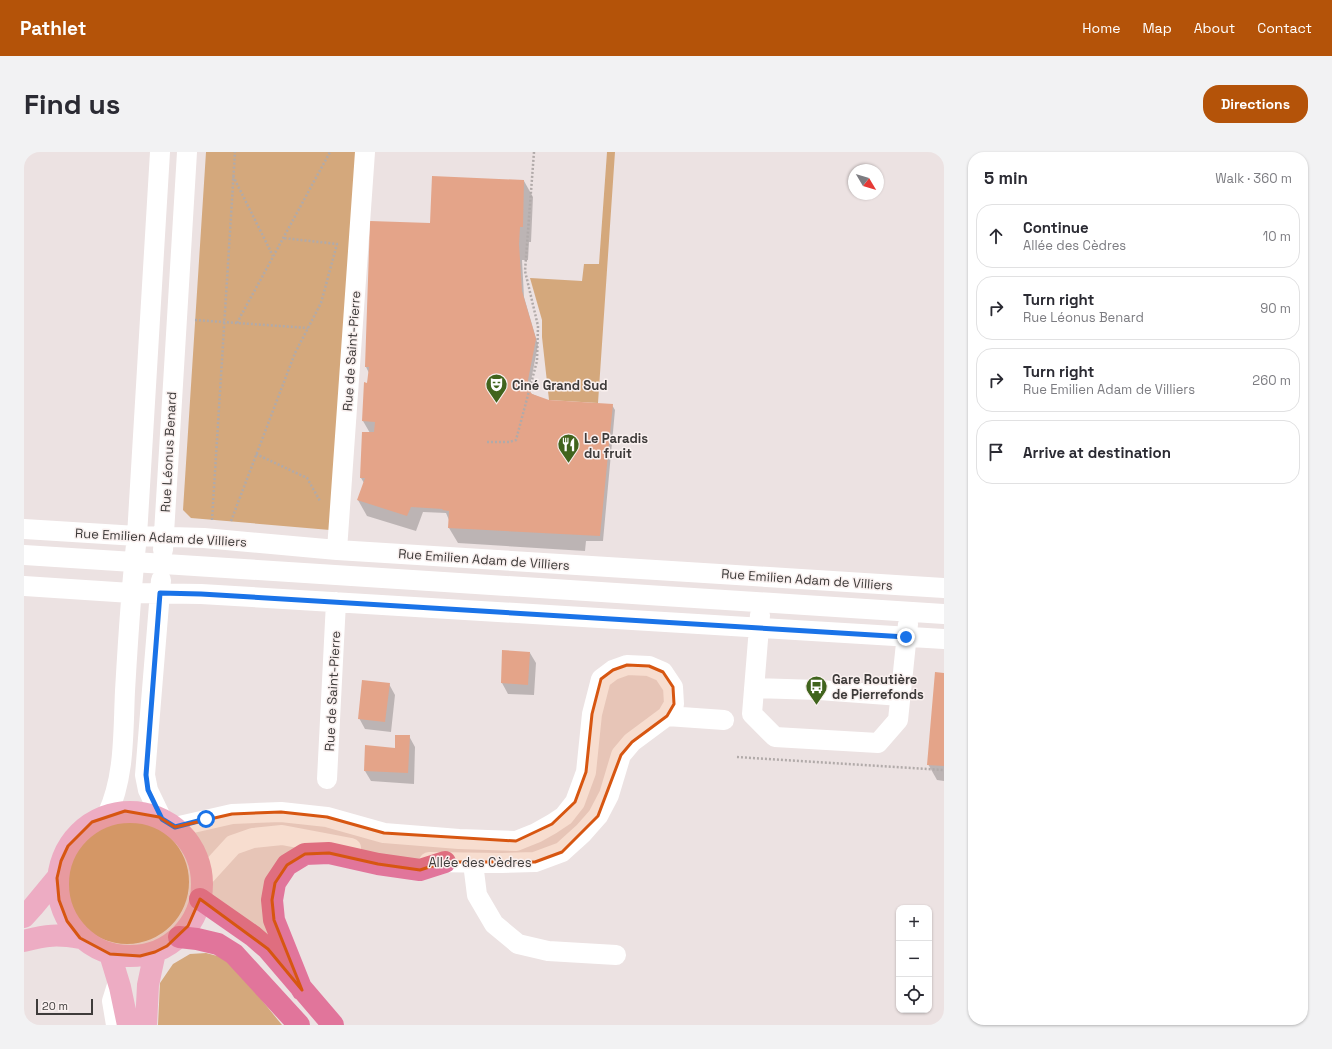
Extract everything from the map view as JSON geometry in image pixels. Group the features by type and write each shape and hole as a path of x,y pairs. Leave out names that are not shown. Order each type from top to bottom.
{"highway":[{"path":"302,990 274,920 272,900 275,882 287,865 305,854 329,853 378,864 420,870 444,862"},
{"path":"201,889 268,949 332,1025"},
{"path":"178,937 197,939 218,944 234,954 299,1025"}],"main road":[{"path":"125,811 142,812 168,823 185,836 198,860 201,889 196,913 188,926 178,937 167,946 155,952 140,956 125,956 110,954 94,948 80,938 66,921 58,900 57,878 60,861 68,846 78,832 92,822 108,815 125,811"},
{"path":"24,917 57,878"},
{"path":"24,941 42,936 61,935 80,938"},
{"path":"146,1025 148,985 155,952"},
{"path":"110,954 128,1025"}],"street":[{"name":"Rue Léonus Benard","path":"108,815 113,802 120,773 131,593 137,536 160,152"},
{"name":"Rue Léonus Benard","path":"168,823 148,790 146,775 162,564 187,152"},
{"name":"Rue de Saint-Pierre","path":"337,550 365,152"},
{"name":"Rue Emilien Adam de Villiers","path":"24,529 137,536 204,538 337,550 944,588"},
{"path":"24,555 944,614"},
{"path":"24,586 131,593 201,594 944,639"},
{"name":"Rue de Saint-Pierre","path":"327,779 336,602"},
{"path":"761,602 752,714 775,737 878,743 898,720 909,612"},
{"name":"Allée des Cèdres","path":"168,823 232,814 282,812 327,817 384,833 516,840 536,833 552,824 564,816 575,802 586,772 592,714 601,679 613,670 626,665 649,666 662,672 673,687 674,704 667,716 632,742 621,755 608,795 598,816 584,833 562,852 535,862 411,862 332,843 282,835 253,838 233,845 201,889"},
{"path":"754,688 819,690 901,696"},
{"path":"667,716 724,720"},
{"path":"472,863 477,894 494,924 518,944 548,951 616,955"},
{"path":"116,1025 112,1001 118,982"}],"path":[{"path":"211,524 235,152"},
{"path":"237,323 330,152"},
{"path":"487,442 509,442 516,440 537,361 538,326 525,271 534,152"},
{"path":"233,176 273,256"},
{"path":"229,525 295,353 321,303 337,244 283,238"},
{"path":"190,320 308,328"},
{"path":"256,454 307,478 323,505"},
{"path":"737,757 944,770"}],"highlighted area":[{"path":"627,665 649,666 663,672 673,687 674,704 667,716 632,742 621,755 598,816 562,852 535,862 445,862 420,870 378,864 329,853 305,854 287,865 275,883 272,900 274,920 302,990 268,949 200,899 188,926 167,946 155,952 140,956 110,954 80,938 67,921 59,900 57,878 61,861 68,846 92,822 125,811 159,817 175,827 232,814 281,812 327,817 384,833 516,841 552,824 575,802 586,772 592,714 601,679 613,670"}],"shaded area":[{"path":"206,152 356,152 330,530 191,518 183,510"},
{"path":"607,152 615,152 598,403 549,400 542,337 542,320 530,278 582,281 584,264 599,264"},
{"path":"127,820 139,821 151,825 171,838 184,858 188,870 188,894 184,906 171,926 151,939 139,943 127,944 115,943 103,939 83,926 70,906 66,894 65,882 66,870 70,858 83,838 103,825 115,821"},
{"path":"206,953 221,957 235,967 282,1025 158,1025 160,983 173,964 190,954"}],"building":[{"path":"432,176 524,180 523,227 520,227 519,244 522,291 536,339 528,380 529,384 527,388 532,394 549,400 613,404 600,536 448,528 449,511 442,510 443,509 411,507 407,516 357,500 365,478 360,478 362,432 374,432 375,422 362,421 364,382 367,383 369,367 365,367 370,221 430,223"},
{"path":"502,650 530,652 528,685 501,683"},
{"path":"935,672 944,673 944,766 927,765"},
{"path":"362,680 390,683 385,722 358,719"},
{"path":"395,735 410,735 408,773 364,771 365,745 395,748"}],"place":[{"name":"Ciné Grand Sud","path":"496,404"},
{"name":"Le Paradis du fruit","path":"569,464"},
{"name":"Gare Routière de Pierrefonds","path":"816,706"}],"route":[{"path":"206,819 175,827 162,819 148,790 146,775 160,593 201,594 906,637"}]}
